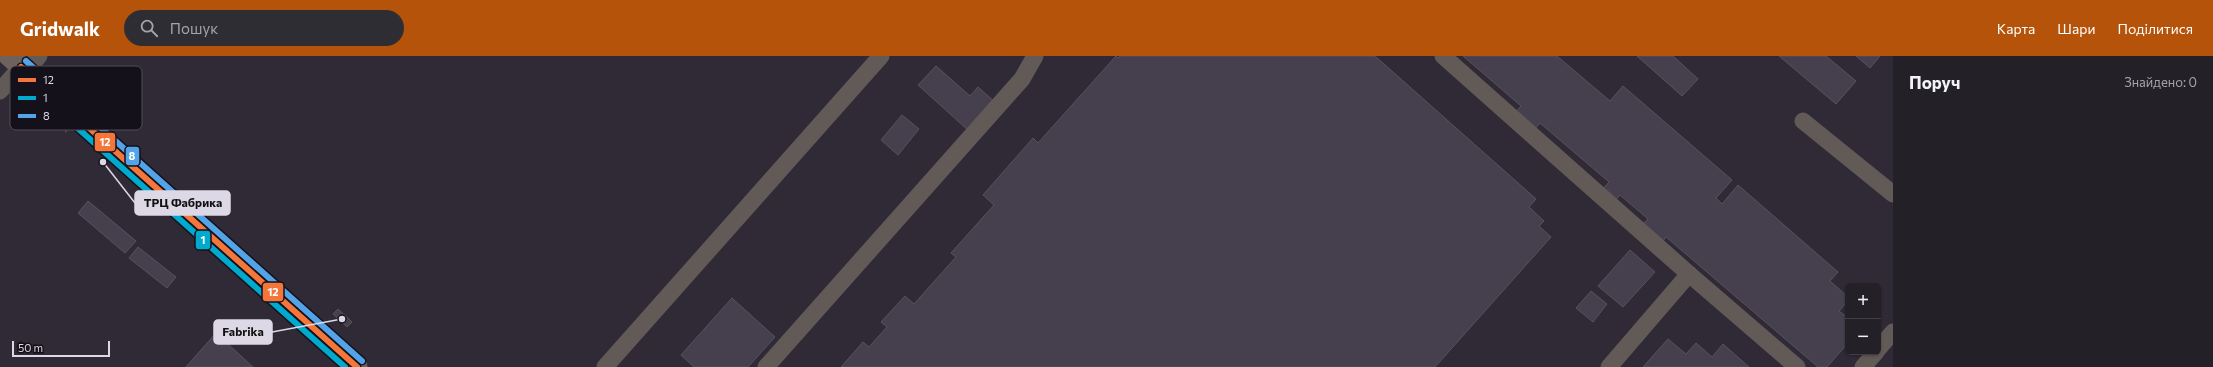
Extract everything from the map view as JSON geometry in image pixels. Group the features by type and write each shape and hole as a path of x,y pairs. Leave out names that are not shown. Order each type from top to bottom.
{"main road":[{"path":"100,130 357,367"}],"lane":[{"path":"605,367 881,56"},
{"path":"766,367 1022,79 1035,56"},
{"path":"1444,56 1689,274 1797,367"},
{"path":"0,91 10,80"},
{"path":"1803,121 1893,194"},
{"path":"1609,367 1689,274"},
{"path":"1881,346 1893,332"},
{"path":"1863,367 1873,355"}],"building":[{"path":"1116,56 1118,58 1120,56 1375,56 1536,199 1529,207 1544,221 1539,226 1551,237 1435,367 841,367 863,342 869,347 887,327 881,322 905,296 914,304 956,257 951,253 994,205 983,195 1033,138 1038,143"},
{"path":"1463,56 1557,56 1610,101 1623,86 1732,180 1716,198 1722,204 1738,185 1838,272 1830,281 1845,294 1845,304 1839,311 1845,316 1845,346 1827,367 1818,367 1666,237 1663,241 1643,224 1648,219 1620,195 1615,201 1602,190 1609,182 1540,123 1534,130 1515,113 1521,106"},
{"path":"1637,56 1673,56 1698,79 1682,96"},
{"path":"1779,56 1826,56 1856,81 1836,104"},
{"path":"1856,56 1880,56 1870,68"},
{"path":"936,66 970,96 978,87 995,102 969,131 918,85"},
{"path":"902,115 919,129 898,155 881,140"},
{"path":"88,201 136,241 125,253 78,213"},
{"path":"138,247 176,277 167,288 129,258"},
{"path":"1630,250 1655,272 1623,307 1598,286"},
{"path":"1591,291 1607,304 1593,322 1576,308"},
{"path":"732,298 775,337 748,367 694,367 681,355"},
{"path":"338,309 352,322 347,327 333,314"},
{"path":"216,333 253,367 186,367"},
{"path":"1668,339 1686,354 1696,343 1712,357 1723,344 1749,367 1643,367"}],"transit line":[{"name":"8","path":"26,61 32,66"},
{"name":"1","path":"80,130 345,367"},
{"name":"12","path":"92,130 357,367"},
{"name":"8","path":"103,130 362,361"}],"place":[{"name":"ТРЦ Фабрика","path":"103,162"},
{"name":"Fabrika","path":"342,319"}]}
